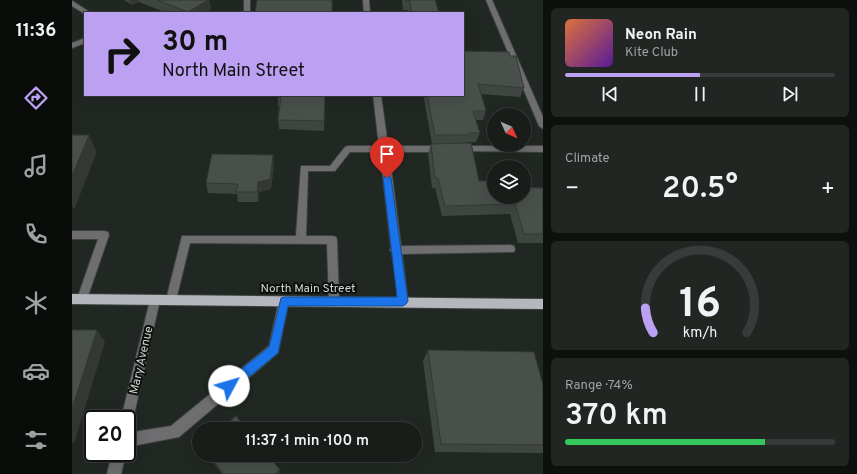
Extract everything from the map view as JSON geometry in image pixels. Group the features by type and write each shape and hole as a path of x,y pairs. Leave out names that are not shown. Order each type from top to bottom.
{"main road":[{"name":"North Main Street","path":"77,299 403,301 543,304"}],"street":[{"path":"247,0 247,12"},
{"path":"366,0 367,12"},
{"path":"488,0 543,126"},
{"path":"72,3 86,12"},
{"path":"72,46 84,40"},
{"path":"377,96 403,301"},
{"path":"301,240 304,168 332,169 348,149 543,149"},
{"path":"72,235 104,235 77,299"},
{"path":"171,300 186,239 332,240 334,301"},
{"path":"396,250 510,249"},
{"name":"Mary Avenue","path":"129,410 155,300"},
{"path":"136,438 174,432 274,349 284,301"},
{"path":"114,474 117,462"}],"building":[{"path":"157,0 208,0 188,12"},
{"path":"257,0 332,0 332,12 255,12"},
{"path":"405,0 435,0 439,12 412,12 410,1"},
{"path":"464,51 509,52 510,56 516,56 524,88 478,84 486,111 473,111 480,133 469,133 469,135 435,135 427,96 464,96"},
{"path":"325,96 324,121 278,120 281,97 278,97"},
{"path":"72,135 89,135 72,176"},
{"path":"471,143 479,181 487,181 487,204 515,204 445,206 438,178 435,178 431,144"},
{"path":"212,154 273,155 270,179 258,182 257,192 236,192 238,184 206,183"},
{"path":"531,187 543,188 543,234 524,234 515,204 531,204"},
{"path":"72,330 97,330 72,409"},
{"path":"428,350 534,352 543,385 543,445 441,444"},
{"path":"236,416 241,422 229,422"},
{"path":"215,462 274,462 280,470 275,474 224,474"}],"route":[{"path":"229,386 274,349 284,301 403,301 387,178"}]}
